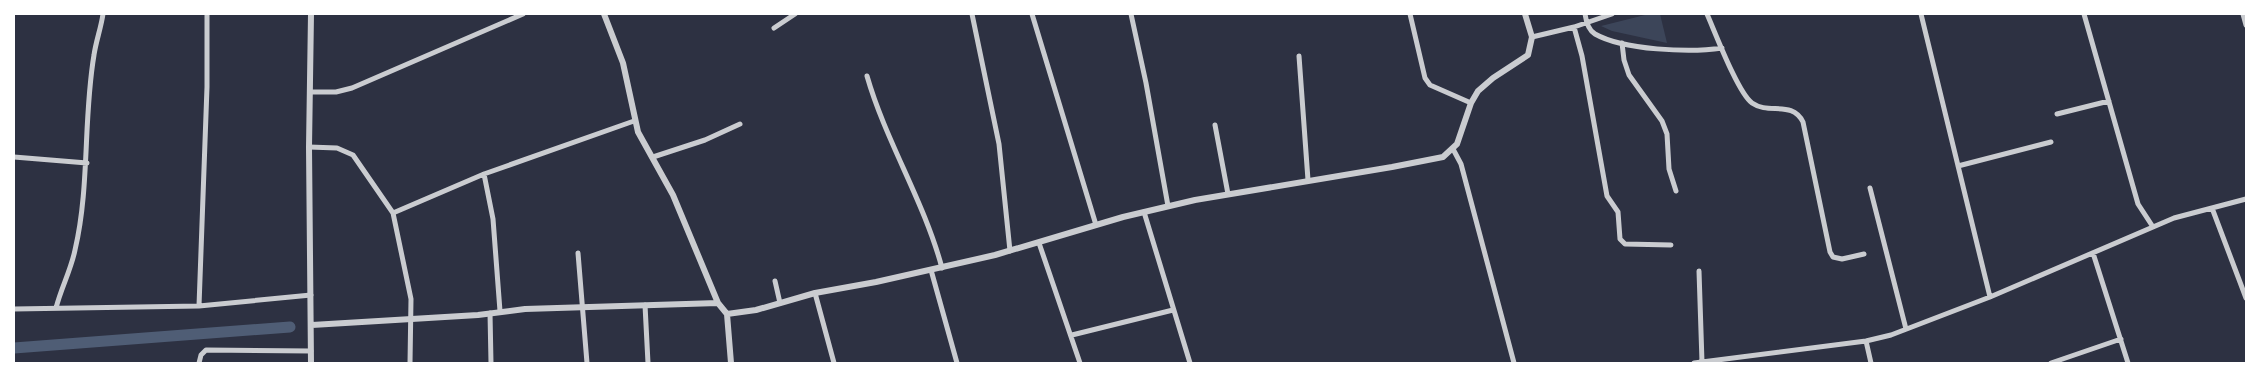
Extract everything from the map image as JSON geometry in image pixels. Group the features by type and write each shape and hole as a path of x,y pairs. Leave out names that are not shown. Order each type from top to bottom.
{"street":[{"path":"56,308 61,286 75,252 87,163 94,56 103,14"},
{"path":"199,306 207,87 206,14"},
{"path":"311,14 309,147 311,363"},
{"path":"310,92 336,92 352,88 523,14"},
{"path":"604,14 623,63 634,121 638,132 673,195 718,303 727,314 731,363"},
{"path":"774,28 795,14"},
{"path":"972,14 999,144 1010,251"},
{"path":"1032,14 1096,225"},
{"path":"1131,14 1146,83 1168,206"},
{"path":"1410,14 1424,78 1430,85 1471,104"},
{"path":"727,314 746,312 780,304 814,293 942,268 1010,251 1168,206 1443,157 1453,149 1460,136 1471,104 1478,91 1486,83 1528,55 1532,37 1525,14"},
{"path":"1585,14 1587,23 1595,34 1622,43 1686,51 1722,48"},
{"path":"1532,37 1574,27 1612,14"},
{"path":"1707,14 1722,48 1746,96 1751,102 1759,106 1787,108 1800,116 1803,122 1830,252 1833,257 1842,259 1864,254"},
{"path":"1921,14 1990,297"},
{"path":"2084,14 2138,204 2153,227"},
{"path":"2243,14 2246,25"},
{"path":"1574,27 1582,56 1606,196 1610,204 1618,212 1620,239 1625,244 1671,245"},
{"path":"1622,43 1624,60 1629,76 1662,121 1667,134 1669,169 1676,191"},
{"path":"1299,56 1308,180"},
{"path":"867,76 878,113 930,226 942,268"},
{"path":"2057,114 2109,101"},
{"path":"393,213 484,174 634,121"},
{"path":"653,157 705,140 740,124"},
{"path":"1215,125 1228,194"},
{"path":"1958,166 2051,142"},
{"path":"309,147 338,148 354,155 393,213 411,299 410,363"},
{"path":"1453,149 1461,164 1514,363"},
{"path":"14,157 87,163"},
{"path":"484,174 493,219 500,311"},
{"path":"1870,188 1906,329"},
{"path":"1694,363 1866,341 1906,329 1990,297 2062,264 2184,214 2246,199"},
{"path":"2212,208 2246,298"},
{"path":"1144,212 1190,363"},
{"path":"1039,243 1080,363"},
{"path":"578,253 587,363"},
{"path":"2092,253 2128,363"},
{"path":"931,270 957,363"},
{"path":"1698,271 1702,362"},
{"path":"775,282 780,304"},
{"path":"814,293 834,363"},
{"path":"14,309 199,306 311,295"},
{"path":"312,325 525,309 718,303"},
{"path":"645,306 648,363"},
{"path":"1072,335 1173,310"},
{"path":"490,313 491,363"},
{"path":"2051,363 2121,339"},
{"path":"1866,341 1871,363"},
{"path":"200,363 201,355 206,350 311,351"}],"shaded area":[{"path":"1649,14 1660,14 1667,43 1612,31 1601,26"}],"waterway":[{"path":"14,348 290,327"}]}
